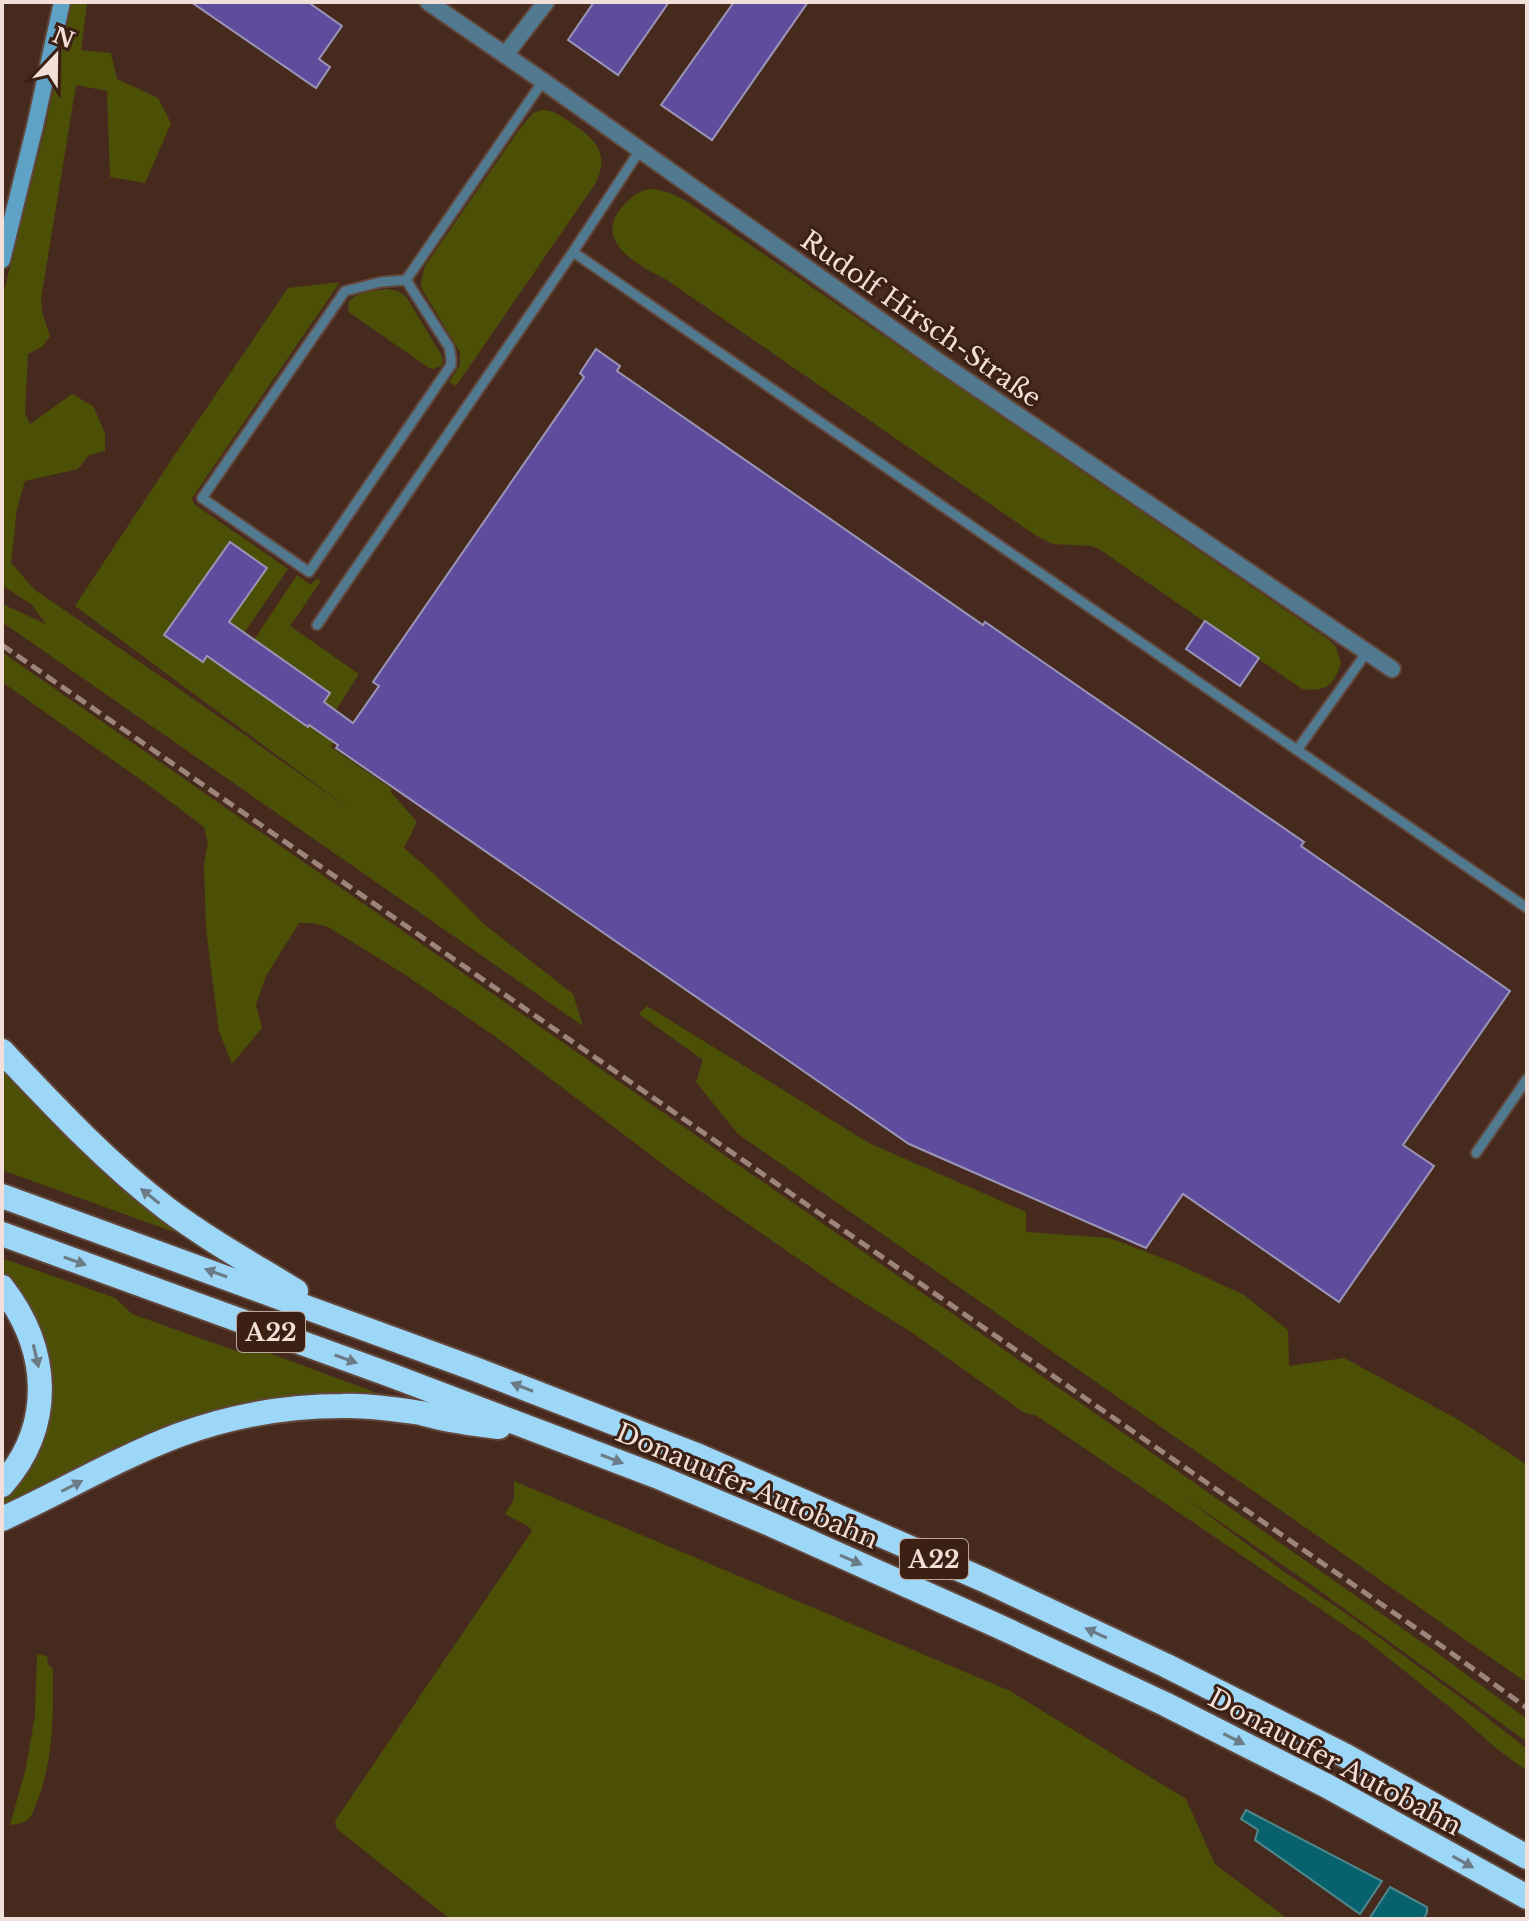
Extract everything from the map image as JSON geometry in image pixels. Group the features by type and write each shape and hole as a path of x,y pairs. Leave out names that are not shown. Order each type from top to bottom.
{"highway":[{"path":"2,1051 112,1163 168,1210 342,1319"},
{"name":"Donauufer Autobahn","path":"2,1196 342,1319 699,1456 984,1580 1167,1666 1346,1756 1527,1857"},
{"name":"Donauufer Autobahn","path":"2,1234 539,1431 770,1524 1165,1704 1327,1786 1527,1897"},
{"path":"2,1287 26,1324 39,1368 41,1395 29,1447 2,1485"},
{"path":"2,1519 168,1440 259,1413 303,1407 383,1408 539,1431"}],"main road":[{"path":"2,260 62,2"}],"street":[{"name":"Rudolf Hirsch-Straße","path":"428,2 939,362 1392,669"},
{"path":"505,55 546,2"}],"lane":[{"path":"406,280 543,81"},
{"path":"317,625 640,150"},
{"path":"573,252 1527,908"},
{"path":"406,280 449,347 451,365 309,572 202,498 345,291 381,282 406,280"},
{"path":"1297,750 1367,652"},
{"path":"1476,1153 1527,1079"}],"shaded area":[{"path":"72,2 87,2 81,50 111,53 117,79 158,98 171,123 145,183 110,177 107,91 76,85 41,299 50,336 42,347 28,354 25,413 30,424 72,394 93,406 105,433 105,451 89,455 78,469 25,481 17,508 11,563 35,590 351,810 75,606 288,288 340,282 192,498 194,504 288,569 244,633 229,622 267,568 230,542 165,635 202,662 207,656 309,725 334,742 331,747 392,789 390,791 417,822 404,848 484,924 573,994 583,1026 2,622 2,604 46,624 32,605 2,585 2,299 46,125"},
{"path":"542,110 560,116 593,141 601,155 600,173 456,386 449,382 460,365 460,352 422,289 425,266 519,130 533,113"},
{"path":"641,191 668,192 694,206 1328,639 1336,647 1341,663 1332,682 1323,688 1302,689 1099,549 1053,544 1035,535 667,280 632,260 615,241 612,230 623,206"},
{"path":"387,289 398,291 407,298 442,356 441,366 429,368 350,313 348,306 354,297"},
{"path":"297,575 311,585 316,579 321,581 290,626 359,674 336,710 324,702 330,693 254,640"},
{"path":"2,652 1433,1650 1527,1719 1527,1742 1309,1583 1184,1497 1527,1749 1527,1771 1366,1640 1037,1416 1023,1412 914,1334 845,1291 677,1175 496,1037 328,927 299,923 266,976 256,1005 262,1028 232,1064 219,1031 206,929 204,864 208,843 204,827 2,682"},
{"path":"647,1006 869,1143 1026,1212 1026,1232 1109,1238 1175,1263 1244,1295 1288,1330 1289,1366 1344,1358 1459,1420 1527,1465 1527,1683 738,1134 696,1082 703,1060 639,1014"},
{"path":"2,1064 176,1225 174,1232 2,1170"},
{"path":"2,1258 115,1298 132,1314 236,1351 269,1353 393,1399 315,1397 2,1509 2,1496 42,1430 8,1282 2,1275"},
{"path":"514,1481 1010,1691 1186,1799 1215,1864 1288,1919 450,1919 337,1829 335,1821 532,1531 505,1514 514,1499"},
{"path":"37,1654 47,1656 48,1664 53,1669 49,1755 32,1815 23,1822 10,1825 26,1768 35,1715"}],"water":[{"path":"1246,1810 1382,1881 1360,1914 1255,1840 1258,1830 1241,1819"},
{"path":"1390,1887 1427,1907 1423,1919 1369,1919"}],"building":[{"path":"191,2 308,2 342,26 319,59 330,67 316,88"},
{"path":"594,2 669,2 618,75 568,40"},
{"path":"734,2 808,2 712,140 661,105"},
{"path":"596,349 620,366 617,371 983,625 985,622 1304,842 1301,846 1510,991 1403,1145 1434,1166 1339,1302 1183,1194 1146,1248 909,1144 336,748 338,745 309,725 207,656 203,662 164,635 230,542 267,568 229,622 330,693 324,702 353,723 379,686 373,682 584,377 580,373"},
{"path":"1205,621 1259,658 1240,686 1186,649"}],"railway":[{"path":"2,645 1527,1708"}]}
